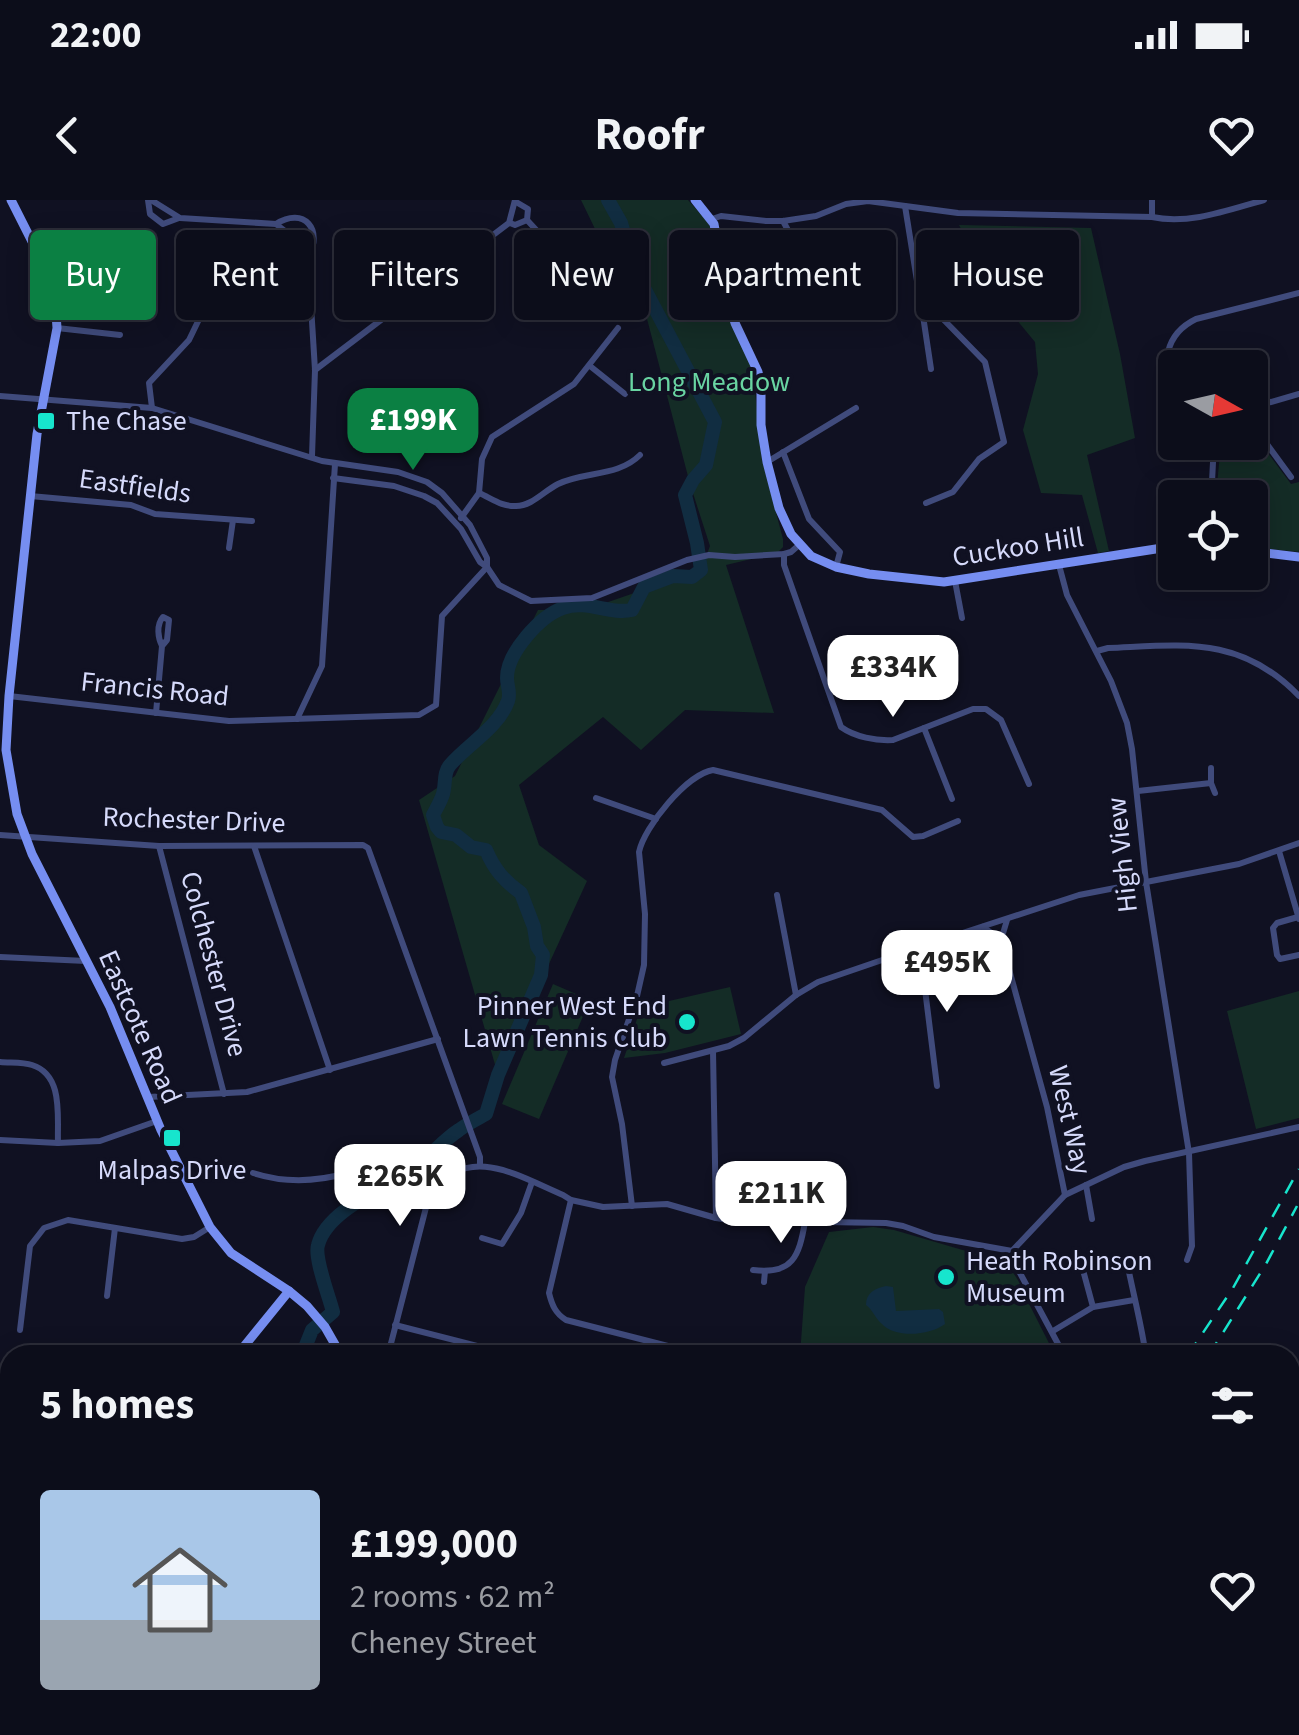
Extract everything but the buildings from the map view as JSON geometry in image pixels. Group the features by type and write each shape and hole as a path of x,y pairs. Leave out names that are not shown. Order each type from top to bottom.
{"street":[{"path":"11,200 30,238"},
{"path":"150,200 180,218"},
{"path":"150,200 150,214 163,224 180,218 276,224 293,217 300,218 313,230"},
{"path":"0,396 152,408 336,464 398,472 427,482 442,493 480,562 499,585 531,601 592,598 709,555 784,554 799,545 779,508 767,462 760,379 735,324 716,230 696,200"},
{"path":"712,219 721,216 783,221 816,216 868,200 964,213 1166,220 1198,217 1263,200"},
{"path":"1152,200 1152,217"},
{"path":"315,370 509,223 516,201 528,210 527,220 536,230"},
{"path":"905,206 916,275"},
{"path":"509,223 527,220"},
{"path":"783,221 788,230"},
{"path":"276,224 284,230"},
{"path":"1168,350 1186,324 1196,319 1299,292"},
{"name":"Eastcote Road","path":"56,320 37,434 4,722 18,814 50,892 110,1007 158,1121 210,1228 232,1253 289,1291 318,1317 335,1345"},
{"path":"152,408 149,384 189,340 199,320"},
{"path":"312,320 315,370 312,456"},
{"path":"924,320 932,369"},
{"path":"926,504 953,492 979,459 1004,442 984,362 944,320"},
{"path":"57,328 120,334"},
{"path":"459,520 479,493 482,459 492,437 566,390 618,328"},
{"path":"590,366 625,394"},
{"path":"1268,403 1299,394"},
{"path":"767,462 856,408"},
{"path":"1268,446 1291,477"},
{"path":"783,452 809,519 840,552 836,567"},
{"path":"479,493 504,505 518,506 568,480 618,470 640,455"},
{"path":"296,719 322,666 336,464"},
{"path":"334,478 394,486 424,496 459,520"},
{"name":"Eastfields","path":"30,496 130,505 156,514 252,521"},
{"path":"229,548 233,520"},
{"name":"Cuckoo Hill","path":"799,545 811,556 836,567 944,582 1158,549"},
{"path":"1268,553 1299,557"},
{"path":"784,554 784,565 842,727 850,733 893,740 973,709 986,709 1001,720 1030,784"},
{"name":"High View","path":"1059,565 1067,595 1097,650 1127,722 1146,882 1189,1153 1192,1246 1187,1260"},
{"name":"Francis Road","path":"9,696 229,721 419,715 436,706 442,616 488,567"},
{"path":"955,581 962,618"},
{"path":"1097,650 1174,645 1213,647 1255,663 1299,696"},
{"path":"156,713 162,646"},
{"path":"924,728 952,799"},
{"path":"1211,768 1215,794"},
{"path":"632,1206 612,1077 644,965 645,914 639,852 656,820 683,788 703,772 713,770 882,810 913,837 958,821"},
{"path":"1138,791 1211,782"},
{"path":"596,798 656,820"},
{"name":"Rochester Drive","path":"0,835 159,846 363,844 368,848 438,1039"},
{"path":"664,1063 713,1051 744,1038 796,995 828,978 1079,894 1238,864 1299,844"},
{"name":"Colchester Drive","path":"159,846 224,1094"},
{"path":"254,846 330,1070"},
{"path":"1279,851 1299,919 1277,923 1273,928 1278,955 1280,959 1299,955"},
{"path":"777,894 796,995"},
{"path":"983,927 1001,940 1007,919"},
{"name":"West Way","path":"1001,940 1065,1195"},
{"path":"922,947 937,1086"},
{"path":"0,957 87,961"},
{"path":"148,1097 248,1092 438,1039 480,1165"},
{"path":"713,1051 716,1218"},
{"path":"0,1062 32,1065 46,1073 56,1090 58,1143"},
{"path":"0,1140 100,1140 158,1121"},
{"path":"1059,1345 1013,1260 1012,1251 1065,1195 1124,1167 1299,1127"},
{"path":"253,1172 292,1181 345,1174 374,1163 402,1160 456,1169 480,1165 502,1170 571,1200 603,1208 667,1204 749,1223 886,1223 934,1237 1012,1251"},
{"path":"390,1345 430,1192 456,1169"},
{"path":"482,1238 502,1244 521,1213 532,1182"},
{"path":"1086,1185 1092,1219"},
{"path":"571,1200 550,1284 552,1306 566,1320 662,1345"},
{"path":"20,1330 30,1246 44,1228 68,1220 182,1239 210,1228"},
{"path":"753,1270 773,1271 796,1259 805,1222"},
{"path":"107,1296 115,1228"},
{"path":"1126,1258 1144,1345"},
{"path":"1069,1261 1080,1259 1093,1308"},
{"path":"764,1282 765,1271"},
{"path":"244,1345 289,1291"},
{"path":"1053,1331 1093,1308 1134,1300"},
{"path":"395,1325 474,1345"}],"green space":[{"name":"Long Meadow","path":"581,200 688,200 712,230 669,230 669,320 732,320 753,371 762,460 783,547 777,553 726,565 774,713 685,710 641,750 603,717 519,785 539,845 587,881 498,1075 419,800 455,776 538,610 585,610 701,570 710,546 647,320 649,230 618,230 615,224 617,230 596,230"},
{"path":"959,225 1091,228 1135,438 1087,455 1109,551 1098,553 1082,495 1041,493 1023,430 1038,374 1035,342 1017,320 1079,320 1079,230 962,230"},
{"path":"1268,453 1291,484 1299,482 1299,552 1268,549 1268,480 1217,480 1219,460 1268,460"},
{"path":"553,984 590,1000 539,1119 502,1104"},
{"name":"Pinner West End Lawn Tennis Club","path":"730,987 741,1034 665,1053 624,1058 642,1004 653,1009 656,1004"},
{"path":"1299,991 1299,1118 1256,1129 1227,1011"},
{"path":"873,1227 894,1230 997,1260 1018,1280 1050,1345 801,1345 805,1287 829,1232"}],"water":[{"path":"893,1287 896,1311 939,1309 945,1324 914,1334 888,1329 866,1305 872,1292"}],"waterway":[{"path":"306,1345 312,1330 333,1312 318,1259 318,1245 324,1232 358,1201 412,1170 453,1134 486,1114 498,1075 541,975 543,955 521,893 500,874 486,850 471,847 437,827 433,815 443,794 448,768 503,711 509,698 508,668 526,637 545,619 572,606 632,610 644,587 673,576 692,577 701,570 685,495 706,465 715,422 634,269 621,223 608,200"}],"railway":[{"path":"1195,1345 1233,1288 1299,1169"},
{"path":"1215,1345 1297,1206"}],"place":[{"name":"The Chase","path":"46,421"},
{"name":"Pinner West End Lawn Tennis Club","path":"687,1022"},
{"name":"Malpas Drive","path":"172,1138"},
{"name":"Heath Robinson Museum","path":"946,1277"}]}
